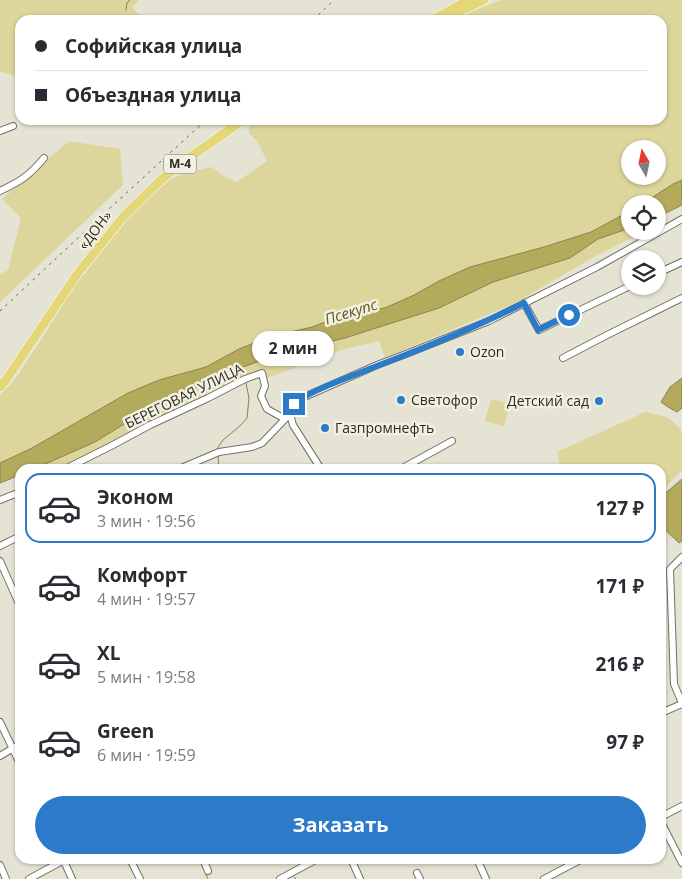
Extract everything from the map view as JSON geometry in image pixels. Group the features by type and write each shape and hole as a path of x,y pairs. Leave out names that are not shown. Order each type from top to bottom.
{"highway":[{"path":"441,15 469,0"},
{"path":"452,15 484,0"},
{"name":"«ДОН»","path":"0,387 78,273 123,217 179,165 235,125"}],"street":[{"path":"0,131 13,126"},
{"path":"0,191 21,181 44,158"},
{"path":"191,464 219,452 252,447 262,443 287,417 294,404 302,398 377,365 489,321 597,267 682,220"},
{"path":"666,269 682,262"},
{"path":"524,303 538,330 621,290"},
{"path":"563,358 682,298"},
{"name":"БЕРЕГОВАЯ УЛИЦА","path":"75,464 150,424 245,379 262,373 265,386 261,396 267,409 287,417"},
{"path":"287,417 318,464"},
{"path":"410,464 452,441"},
{"path":"0,500 15,494"},
{"path":"0,546 15,538"},
{"path":"666,711 682,703 674,684 670,569 682,557"},
{"path":"0,561 15,595"},
{"path":"0,722 15,753"},
{"path":"0,756 13,748"},
{"path":"666,815 682,806"},
{"path":"666,832 682,863"},
{"path":"29,879 55,864"},
{"path":"66,864 72,879"},
{"path":"132,864 140,879"},
{"path":"205,864 208,871"},
{"path":"280,879 308,864"},
{"path":"353,864 360,879"},
{"path":"479,864 486,879"},
{"path":"544,879 572,864"},
{"path":"0,865 6,879"}],"shaded area":[{"path":"0,0 139,0 132,7 139,15 15,15 15,76 0,71"},
{"path":"501,0 682,0 682,180 656,195 621,195 621,216 591,232 470,267 385,308 356,312 312,327 269,337 239,349 206,367 159,380 128,393 32,448 0,463 0,395 16,378 75,285 128,218 171,179 186,173 212,167 222,175 237,182 267,161 257,141 249,133 250,125 667,125 667,15 463,15"},
{"path":"69,141 120,149 123,185 0,302 0,275 8,270 21,218 2,199"},
{"path":"682,180 682,205 666,213 666,195 656,195"},
{"path":"621,216 621,231 598,239 570,258 493,282 439,308 345,338 276,355 243,367 147,410 95,442 45,464 15,464 15,477 0,483 0,463 32,448 128,393 159,380 206,367 239,349 269,337 312,327 356,312 385,308 470,267 591,232"},
{"path":"621,231 621,240 627,240 592,258 517,302 385,358 379,341 341,350 273,376 218,387 67,464 45,464 95,442 147,410 243,367 276,355 345,338 438,308 493,282 570,258 598,239"},
{"path":"682,378 682,408 677,412 661,402 670,387"},
{"path":"491,399 510,404 504,426 485,421"},
{"path":"645,412 667,417 679,427 682,433 682,470 666,487 666,464 560,464 557,452"},
{"path":"682,479 682,541 679,543 666,531 666,493"}],"waterway":[{"path":"126,10 127,3 130,0"},
{"path":"243,368 244,376"},
{"path":"217,449 223,440 247,418 249,398 246,383"},
{"path":"218,455 219,464"},
{"path":"201,864 208,879"}],"railway":[{"path":"318,15 334,0"},
{"path":"0,311 201,125"}],"place":[{"name":"Ozon","path":"460,352"},
{"name":"Светофор","path":"401,400"},
{"name":"Детский сад","path":"599,401"},
{"name":"Газпромнефть","path":"325,428"}],"route":[{"path":"294,404 302,398 377,365 489,321 524,303 538,330 569,315"}],"water label":[{"name":"Псекупс","path":"351,312"}]}
